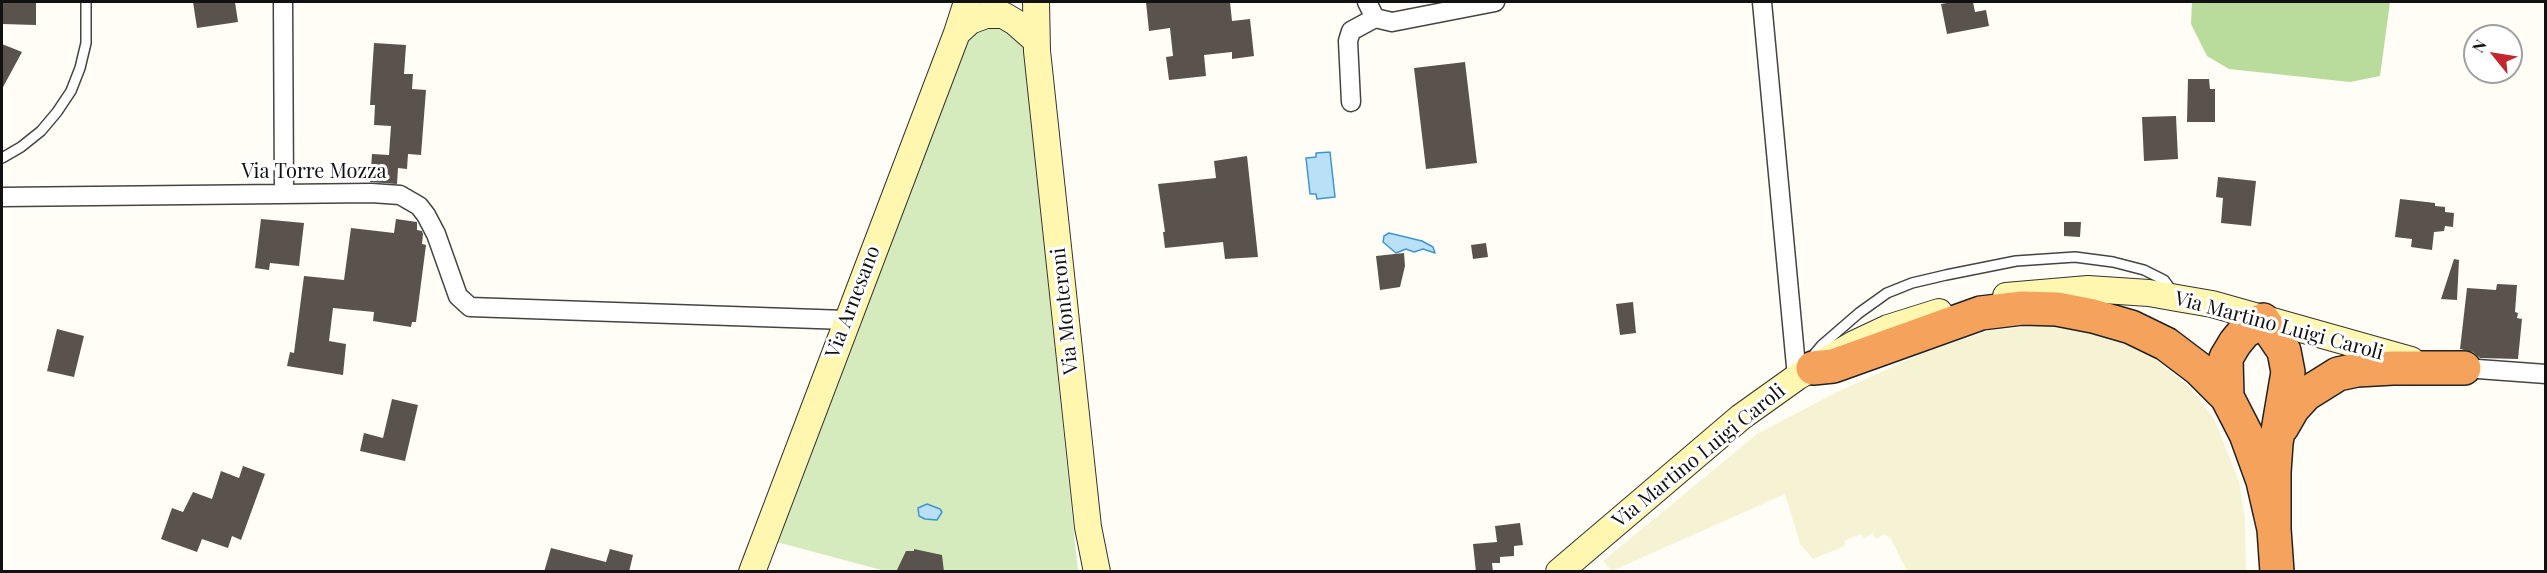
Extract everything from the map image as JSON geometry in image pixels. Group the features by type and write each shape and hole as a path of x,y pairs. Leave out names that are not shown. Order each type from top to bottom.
{"highway":[{"path":"1805,372 1833,366 1981,313 2023,308 2057,309 2131,327 2166,344 2199,369 2227,397 2246,434 2263,482 2274,529"},
{"path":"2227,397 2226,358 2244,332 2263,320 2284,351 2288,372 2276,442 2274,529 2277,572"},
{"path":"2276,442 2293,408 2319,384 2338,374 2358,370 2393,368 2464,368"}],"main road":[{"path":"957,33 967,2"},
{"name":"Via Monteroni","path":"1015,2 1034,44"},
{"name":"Via Monteroni","path":"1036,2 1034,44 1088,527 1097,572"},
{"path":"957,33 970,21 986,15 1003,15 1015,22 1034,44"},
{"name":"Via Arnesano","path":"752,572 957,33"},
{"name":"Via Martino Luigi Caroli","path":"1558,572 1741,417 1805,372 1888,328 1982,300 2046,291 2088,289 2149,293 2212,304 2396,358 2464,368"}],"street":[{"path":"283,2 284,195"},
{"path":"1351,102 1348,40 1351,31 1371,10 1392,22 1495,2"},
{"path":"1762,2 1805,372"},
{"name":"Via Torre Mozza","path":"2,197 371,193 400,195 419,206 431,224 458,296 470,307 846,320"},
{"name":"Via Martino Luigi Caroli","path":"2464,368 2546,374"}],"lane":[{"path":"2,158 21,147 40,131 57,112 70,91 80,68 86,43 86,2"},
{"path":"1805,372 1822,345 1878,300 1912,283 1946,274 2016,261 2075,257 2113,262 2144,270 2164,280 2177,298"}],"shaded area":[{"path":"2047,325 2075,327 2110,335 2151,355 2192,390 2214,419 2239,481 2245,519 2246,571 1907,571 1891,539 1884,534 1876,539 1873,533 1864,538 1861,534 1844,541 1845,546 1813,559 1800,544 1785,494 1612,571 1603,561 1757,434 1835,393 1923,353 1992,330"}],"green space":[{"path":"2192,2 2390,2 2380,76 2350,82 2229,69 2207,56 2191,24"},
{"path":"1003,24 1022,44 1024,55 1078,571 885,571 773,541 955,60 974,27"}],"water":[{"path":"1330,152 1335,197 1317,199 1316,194 1310,194 1306,158 1316,157 1316,153"},
{"path":"1389,233 1422,241 1433,247 1435,253 1423,249 1414,252 1406,249 1396,253 1383,242 1384,236"},
{"path":"927,504 942,512 937,520 919,516 918,508"}],"building":[{"path":"2,2 36,2 36,25 2,24"},
{"path":"193,2 235,2 238,22 197,28"},
{"path":"1146,2 1230,2 1232,21 1250,19 1254,56 1232,59 1232,52 1204,55 1206,76 1169,80 1166,57 1173,56 1170,28 1149,31"},
{"path":"1973,2 1975,12 1986,10 1989,26 1947,34 1941,4"},
{"path":"374,43 406,45 404,74 413,74 412,89 426,90 421,155 408,154 407,169 398,168 397,184 370,182 372,154 389,155 391,126 374,125 375,105 370,105"},
{"path":"2,44 22,52 2,89"},
{"path":"1465,62 1477,163 1426,169 1414,68"},
{"path":"2188,79 2209,79 2210,89 2215,89 2215,122 2187,122"},
{"path":"2176,116 2178,159 2144,161 2142,117"},
{"path":"1247,156 1258,257 1225,259 1223,242 1165,248 1158,184 1216,178 1214,161"},
{"path":"2218,177 2256,181 2251,226 2221,223 2223,198 2216,197"},
{"path":"2400,199 2435,203 2435,206 2445,207 2445,212 2454,213 2453,227 2445,226 2444,231 2434,232 2432,250 2411,247 2412,239 2395,237"},
{"path":"261,219 304,223 299,266 270,263 269,270 255,268"},
{"path":"396,219 417,222 417,230 422,231 423,234 422,244 426,245 416,322 412,322 411,327 373,321 374,312 333,308 329,341 346,344 343,375 287,366 290,352 294,353 304,276 344,280 351,228 394,233"},
{"path":"2064,222 2081,222 2080,237 2064,236"},
{"path":"1486,243 1488,257 1473,259 1471,245"},
{"path":"1404,253 1405,266 1400,287 1380,290 1376,256"},
{"path":"2454,259 2459,260 2457,300 2441,299"},
{"path":"2497,284 2517,285 2515,312 2518,313 2517,318 2522,319 2518,359 2480,358 2473,352 2460,349 2467,288 2496,290"},
{"path":"1633,302 1636,333 1620,335 1616,304"},
{"path":"57,329 84,336 74,377 47,371"},
{"path":"392,399 418,405 405,461 360,451 364,433 383,438"},
{"path":"243,466 265,474 241,540 232,536 228,548 202,539 197,552 161,539 172,508 183,512 193,492 212,499 221,471 239,478"},
{"path":"1520,523 1523,545 1514,546 1514,556 1500,557 1500,563 1492,563 1493,572 1476,572 1473,544 1497,542 1495,526"},
{"path":"551,548 606,562 610,549 633,555 629,572 544,572"},
{"path":"914,549 942,555 944,572 896,572 906,551 914,551"}]}
